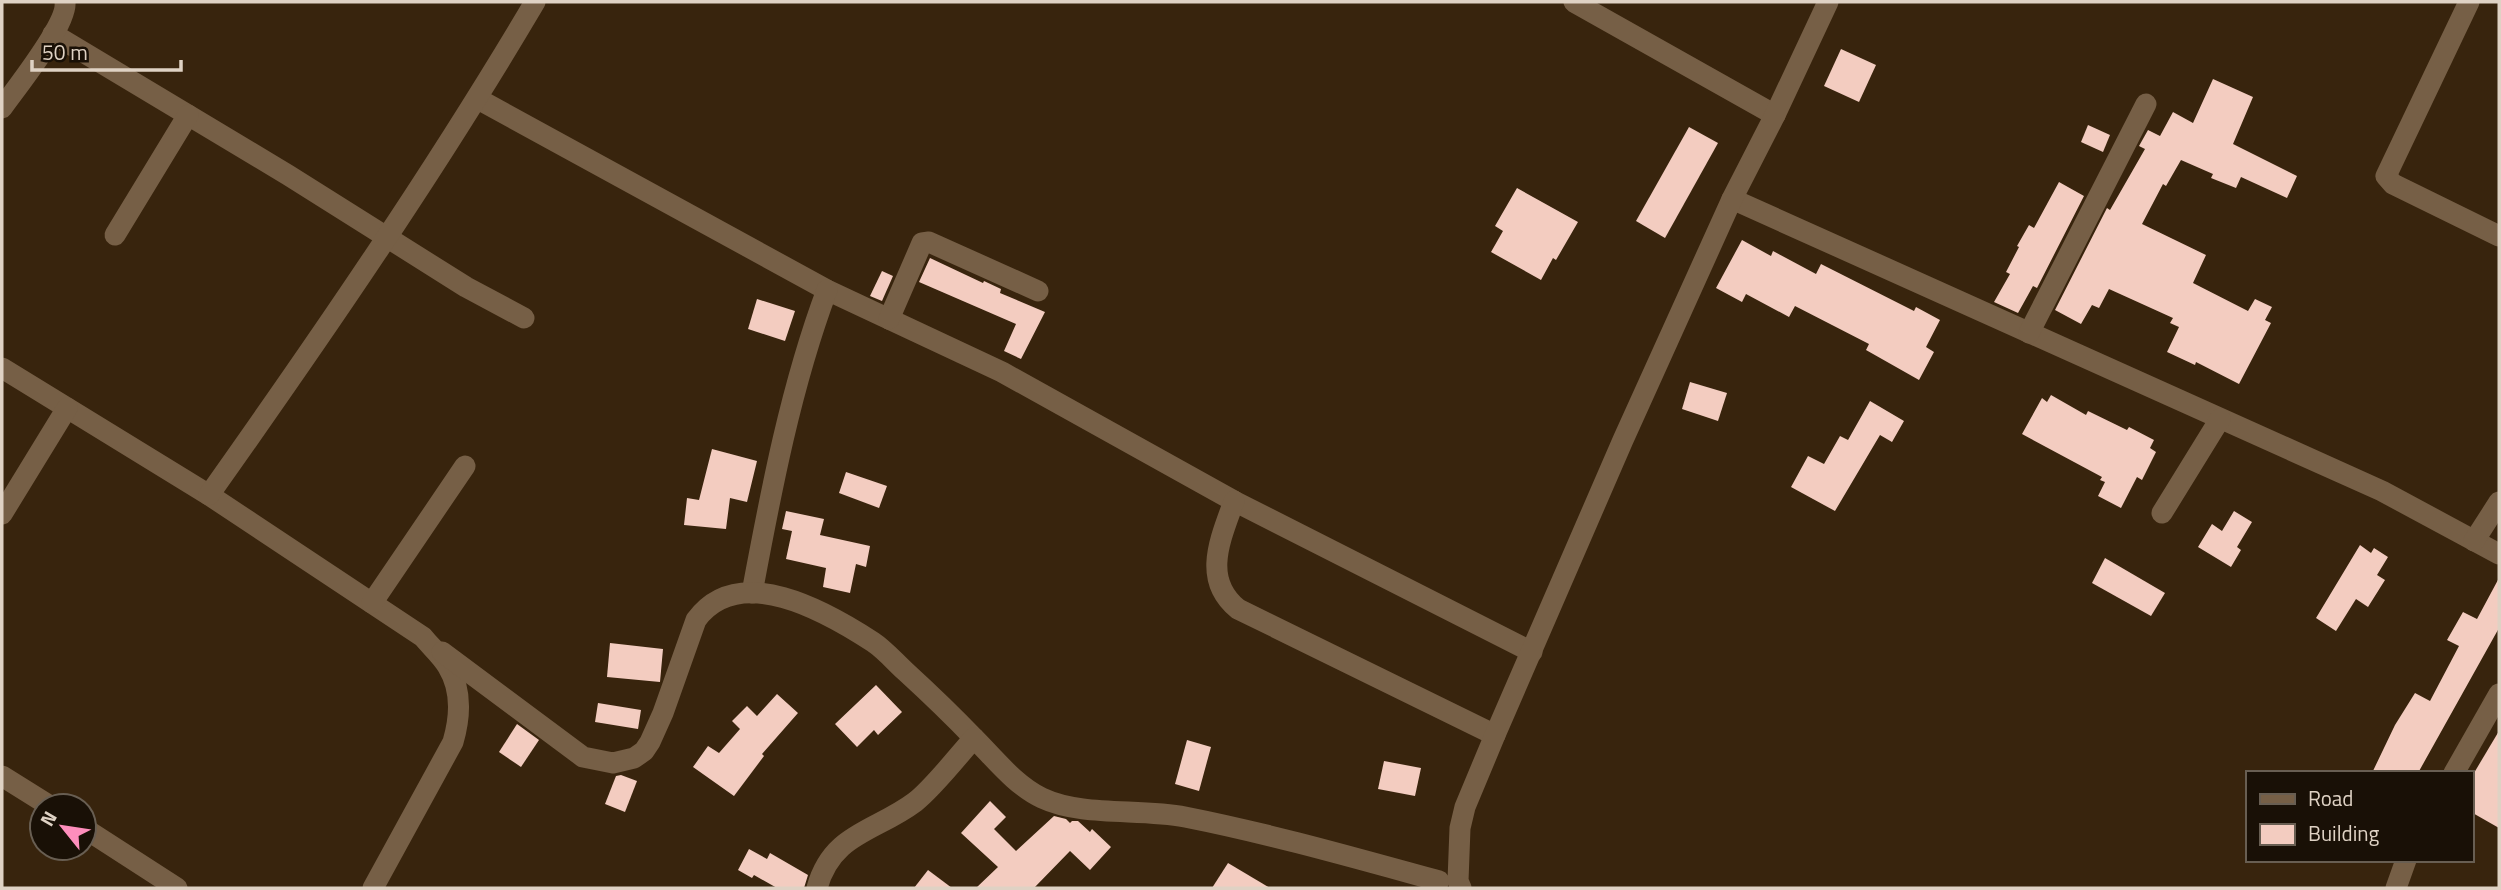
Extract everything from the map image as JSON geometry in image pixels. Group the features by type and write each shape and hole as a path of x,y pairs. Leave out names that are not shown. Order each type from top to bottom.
{"street":[{"path":"2,108 53,34 63,15 65,2"},
{"path":"209,495 387,237 478,99 536,2"},
{"path":"1574,2 1775,115"},
{"path":"2,368 209,495 423,637 583,757 613,763 634,758 644,751 663,713 696,620 704,609 723,596 752,593 799,602 822,612 875,644 1016,780 1040,797 1066,807 1182,816 1304,843 1448,885 1465,807 1495,735 1623,440 1732,199 1828,2"},
{"path":"2469,2 2386,176 2393,184 2499,236"},
{"path":"53,34 466,287 524,318"},
{"path":"478,99 827,290 1002,372 1234,501 1532,652"},
{"path":"2029,332 2146,104"},
{"path":"115,235 188,115"},
{"path":"1732,199 2382,491 2499,554"},
{"path":"889,319 922,243 929,242 1038,291"},
{"path":"752,593 781,454 813,328 827,290"},
{"path":"2,514 67,408"},
{"path":"2162,513 2220,419"},
{"path":"372,603 465,466"},
{"path":"1234,501 1220,541 1217,566 1220,587 1226,599 1238,609 1495,735"},
{"path":"2474,541 2499,502"},
{"path":"373,888 453,742 459,720 459,704 449,668 423,637"},
{"path":"2455,771 2499,694"},
{"path":"817,888 824,869 838,847 916,801 974,738"},
{"path":"2,776 28,792"},
{"path":"98,837 177,888"},
{"path":"2396,888 2405,862"}],"building":[{"path":"1841,49 1876,65 1859,102 1824,86"},
{"path":"2213,79 2253,97 2233,144 2297,176 2287,198 2241,177 2236,188 2211,178 2213,174 2181,160 2166,186 2163,184 2142,224 2206,255 2193,283 2248,311 2255,299 2272,307 2265,320 2271,323 2239,384 2196,362 2195,365 2167,352 2179,327 2170,323 2173,318 2109,289 2099,308 2092,305 2081,324 2055,310 2107,208 2110,210 2145,149 2139,146 2148,130 2160,136 2173,112 2193,123"},
{"path":"2088,125 2110,135 2103,152 2081,142"},
{"path":"1689,127 1718,143 1665,238 1636,221"},
{"path":"2059,182 2084,196 2037,288 2033,286 2018,313 1994,302 2010,274 2006,272 2019,247 2017,246 2029,225 2034,228"},
{"path":"1517,188 1578,222 1541,280 1491,252 1503,231 1495,226"},
{"path":"1742,240 1771,256 1773,251 1816,274 1821,264 1914,311 1916,307 1940,320 1926,347 1934,352 1919,380 1866,350 1869,344 1795,306 1789,317 1746,294 1742,302 1716,288"},
{"path":"930,258 983,283 984,281 1001,289 1000,293 1045,312 1021,359 1004,351 1016,324 919,282"},
{"path":"882,271 893,276 882,301 870,296"},
{"path":"757,299 795,311 785,341 748,329"},
{"path":"1690,382 1727,393 1718,421 1682,409"},
{"path":"2051,395 2086,415 2088,411 2154,440 2150,448 2156,452 2142,480 2137,477 2121,508 2098,496 2105,482 2100,480 2102,477 2022,434 2042,398 2047,402"},
{"path":"1870,401 1904,421 1892,442 1880,435 1835,511 1791,487 1808,456 1824,464 1840,436 1848,440"},
{"path":"712,449 757,461 747,502 730,498 726,529 684,525 687,498 699,500"},
{"path":"846,472 887,486 879,508 839,493"},
{"path":"786,511 824,519 820,535 870,546 866,567 856,564 850,593 823,587 826,568 786,559 792,531 782,529"},
{"path":"2234,511 2252,522 2237,547 2241,550 2231,567 2198,547 2212,524 2222,531"},
{"path":"2360,545 2371,553 2374,548 2388,557 2377,575 2385,580 2368,607 2356,599 2336,631 2316,618"},
{"path":"2105,558 2165,593 2151,616 2092,583"},
{"path":"2499,578 2499,628 2419,771 2373,771 2395,725 2415,693 2430,701 2459,646 2447,640 2463,612 2477,619"},
{"path":"610,643 663,649 660,682 607,677"},
{"path":"876,685 902,712 878,735 874,730 857,747 835,724"},
{"path":"777,694 798,713 762,754 764,756 734,796 693,767 708,746 719,753 740,729 732,721 747,706 757,716"},
{"path":"598,703 641,710 638,729 595,722"},
{"path":"517,724 539,740 521,767 499,752"},
{"path":"2499,731 2499,828 2473,813 2473,775"},
{"path":"1187,740 1211,747 1199,791 1175,784"},
{"path":"1384,761 1421,768 1415,796 1378,789"},
{"path":"621,775 637,781 625,812 605,804 616,776"},
{"path":"990,801 1006,817 994,829 1016,851 1054,816 1070,823 1078,821 1090,832 1092,829 1111,847 1090,870 1070,851 1034,888 976,888 998,867 961,833"},
{"path":"749,849 767,859 770,853 808,875 804,888 777,888 754,875 752,878 738,870"},
{"path":"1228,863 1270,888 1212,888"},
{"path":"928,870 952,888 914,888"}]}
